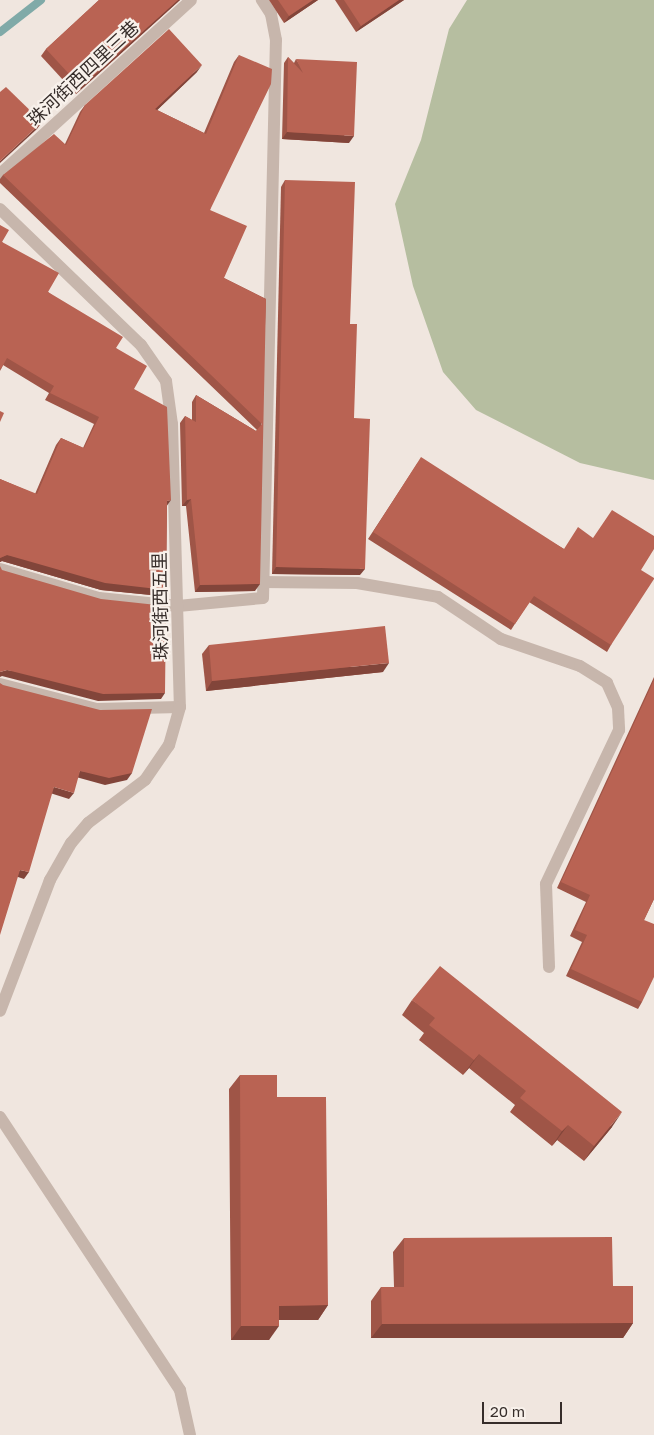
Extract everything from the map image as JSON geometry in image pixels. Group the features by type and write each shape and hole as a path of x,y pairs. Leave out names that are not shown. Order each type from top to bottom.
{"street":[{"name":"珠河街西四里三巷","path":"0,174 192,0"},
{"path":"0,570 99,598 178,606 262,598 276,40 271,14 262,0"},
{"name":"珠河街西五里","path":"0,209 141,345 166,381 172,424 180,708 170,746 145,780 88,823 71,843 50,880 0,1011"},
{"path":"262,582 357,583 438,597 501,639 580,666 607,683 618,708 619,730 546,884 550,967"},
{"path":"0,684 98,709 180,708"},
{"path":"0,1117 180,1390 190,1435"}],"green space":[{"path":"467,0 654,0 654,480 580,463 476,410 443,372 413,286 395,204 421,140 449,29"}],"building":[{"path":"99,0 178,0 81,87 46,49"},
{"path":"278,0 313,0 289,16"},
{"path":"344,0 399,0 361,26"},
{"path":"169,29 202,65 155,109 206,134 239,55 272,69 271,84 210,210 247,226 224,278 266,299 260,584 200,585 191,499 187,500 185,416 196,422 196,395 256,431 262,424 3,175 54,134 66,145 85,105"},
{"path":"288,57 303,73 296,59 357,62 354,136 287,132"},
{"path":"6,87 42,122 0,161 0,92"},
{"path":"285,180 355,182 350,324 357,324 354,418 370,419 365,569 276,567"},
{"path":"0,225 9,230 2,242 59,273 48,292 123,337 116,348 147,366 134,389 167,407 171,500 167,501 166,590 105,583 7,555 0,558 0,479 37,494 61,438 84,448 99,417 50,393 54,386 7,358 0,368"},
{"path":"0,411 4,413 0,422"},
{"path":"421,457 564,549 578,527 593,538 612,510 654,536 654,549 641,570 654,579 611,645 534,596 515,624 373,532"},
{"path":"0,566 2,570 101,599 166,606 165,693 103,694 7,670 0,672"},
{"path":"385,626 389,663 212,681 209,645"},
{"path":"654,680 654,899 644,920 654,924 654,977 642,1002 571,969 587,935 575,930 590,895 561,882"},
{"path":"0,683 100,710 152,709 132,773 109,778 80,771 74,793 54,787 29,872 20,870 0,935"},
{"path":"440,966 622,1112 594,1146 568,1125 562,1131 520,1098 526,1091 479,1054 474,1060 429,1025 435,1018 412,1000"},
{"path":"240,1075 277,1075 277,1097 326,1097 328,1305 279,1306 279,1326 241,1326"},
{"path":"612,1237 613,1286 633,1286 633,1323 382,1324 381,1287 404,1287 404,1238"}],"waterway":[{"path":"0,32 41,0"}]}
